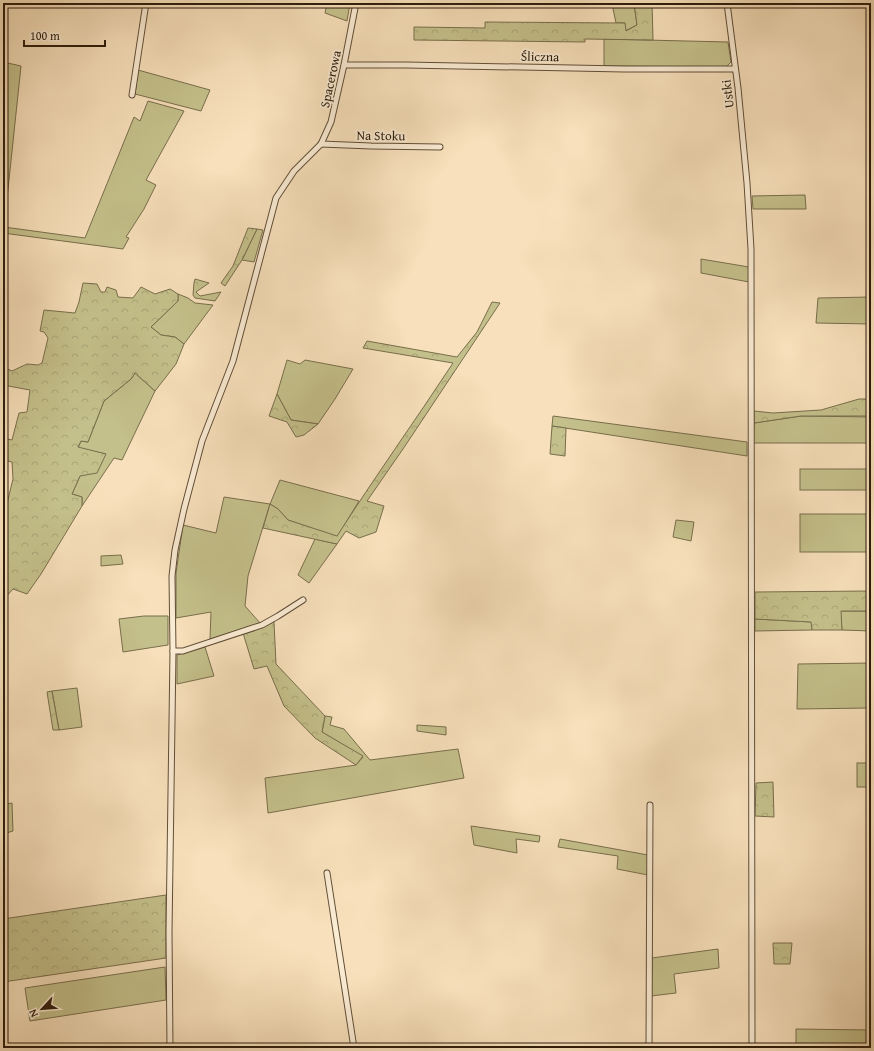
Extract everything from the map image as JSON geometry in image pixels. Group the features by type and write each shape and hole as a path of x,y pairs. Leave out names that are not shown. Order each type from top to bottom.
{"street":[{"path":"132,95 146,3"},
{"name":"Spacerowa","path":"170,1048 169,932 173,651 172,576 175,550 202,441 233,361 276,198 294,171 321,144 331,122 344,66 356,3"},
{"name":"Ustki","path":"727,3 738,88 747,183 751,249 752,1048"},
{"name":"Śliczna","path":"344,66 406,65 624,69 735,68"},
{"name":"Na Stoku","path":"321,144 440,147"},
{"path":"173,651 183,651 262,625 303,600"},
{"path":"649,1048 650,805"},
{"path":"328,873 354,1048"}],"green space":[{"path":"327,3 350,3 347,21 325,13"},
{"path":"634,3 637,25 625,31 625,23 616,23 612,4"},
{"path":"634,3 652,3 653,40 585,39 585,42 414,40 414,27 485,28 485,22 625,23 626,31 637,25"},
{"path":"604,39 728,42 731,62 726,67 604,66"},
{"path":"3,62 21,66 4,227 85,238 134,117 140,121 148,101 184,111 146,180 156,185 144,209 126,237 129,238 123,249 3,233"},
{"path":"138,70 210,90 201,111 135,94"},
{"path":"805,195 806,209 753,209 752,196"},
{"path":"248,228 257,229 242,260 225,286 221,283 233,266"},
{"path":"257,229 263,230 254,262 242,260"},
{"path":"701,259 749,267 749,282 701,273"},
{"path":"195,279 209,283 196,292 200,296 221,292 215,301 195,298 193,295"},
{"path":"83,283 97,284 101,292 105,292 107,287 116,290 118,297 133,298 141,287 155,294 170,289 178,294 178,301 151,327 161,335 175,337 184,344 176,364 155,391 135,373 131,379 104,401 88,442 81,441 78,447 106,454 97,473 80,476 72,494 82,497 82,506 41,574 27,594 13,589 3,600 3,520 13,479 12,462 3,460 3,438 12,440 19,413 27,412 30,390 3,385 3,367 12,371 27,364 38,365 42,363 48,338 44,332 40,331 44,310 75,313"},
{"path":"178,294 195,303 213,305 184,344 175,337 161,335 151,327 178,301"},
{"path":"871,297 871,324 816,323 818,298"},
{"path":"492,302 500,303 367,501 384,506 376,532 359,538 346,531 337,544 263,528 270,504 278,509 288,520 337,536 453,363 363,348 367,341 457,357 477,332"},
{"path":"287,360 300,364 305,360 353,369 318,424 291,420 277,394"},
{"path":"135,373 155,391 122,460 114,458 82,506 82,497 72,494 80,476 106,454 78,448 81,441 88,442 104,401 131,379"},
{"path":"277,394 291,420 318,424 304,435 296,437 287,422 269,416"},
{"path":"859,399 871,399 871,416 801,416 754,423 754,411 773,413 821,410"},
{"path":"553,416 747,442 747,456 552,426"},
{"path":"801,416 871,417 871,443 753,443 754,423"},
{"path":"552,426 566,428 565,456 550,454"},
{"path":"800,469 871,469 871,490 800,490"},
{"path":"280,480 359,501 337,537 288,520 278,509 270,504"},
{"path":"224,497 270,504 248,576 245,606 260,623 210,639 211,612 176,618 176,573 183,525 216,533"},
{"path":"800,514 871,514 871,552 800,552"},
{"path":"676,520 694,522 691,541 673,537"},
{"path":"315,539 337,544 309,583 298,575"},
{"path":"121,555 123,564 101,566 101,556"},
{"path":"871,591 871,611 841,611 842,630 812,630 811,622 755,619 755,592"},
{"path":"840,611 871,611 871,631 842,630"},
{"path":"144,616 168,616 168,645 123,652 119,619"},
{"path":"755,619 812,622 812,630 755,631"},
{"path":"274,622 276,664 325,716 322,732 363,756 356,765 315,738 284,706 267,666 254,669 243,633"},
{"path":"205,647 214,676 177,684 177,655"},
{"path":"871,663 871,708 797,709 798,664"},
{"path":"77,688 82,727 59,730 52,691"},
{"path":"52,691 59,730 53,730 47,692"},
{"path":"325,716 332,717 330,725 344,729 370,760 458,749 464,778 268,813 265,778 356,765 363,757 322,732"},
{"path":"417,725 446,727 446,735 417,731"},
{"path":"857,763 871,763 871,787 857,787"},
{"path":"773,782 774,817 755,816 756,783"},
{"path":"12,803 13,831 3,834 3,805"},
{"path":"471,826 540,836 539,842 516,839 517,853 474,845"},
{"path":"560,839 648,855 648,875 617,869 618,856 558,847"},
{"path":"166,895 166,958 3,982 3,919"},
{"path":"773,943 792,943 790,964 774,964"},
{"path":"718,949 719,968 674,974 676,993 651,996 652,958"},
{"path":"165,967 166,1000 30,1021 25,988"},
{"path":"796,1029 871,1030 871,1048 796,1048"}]}
